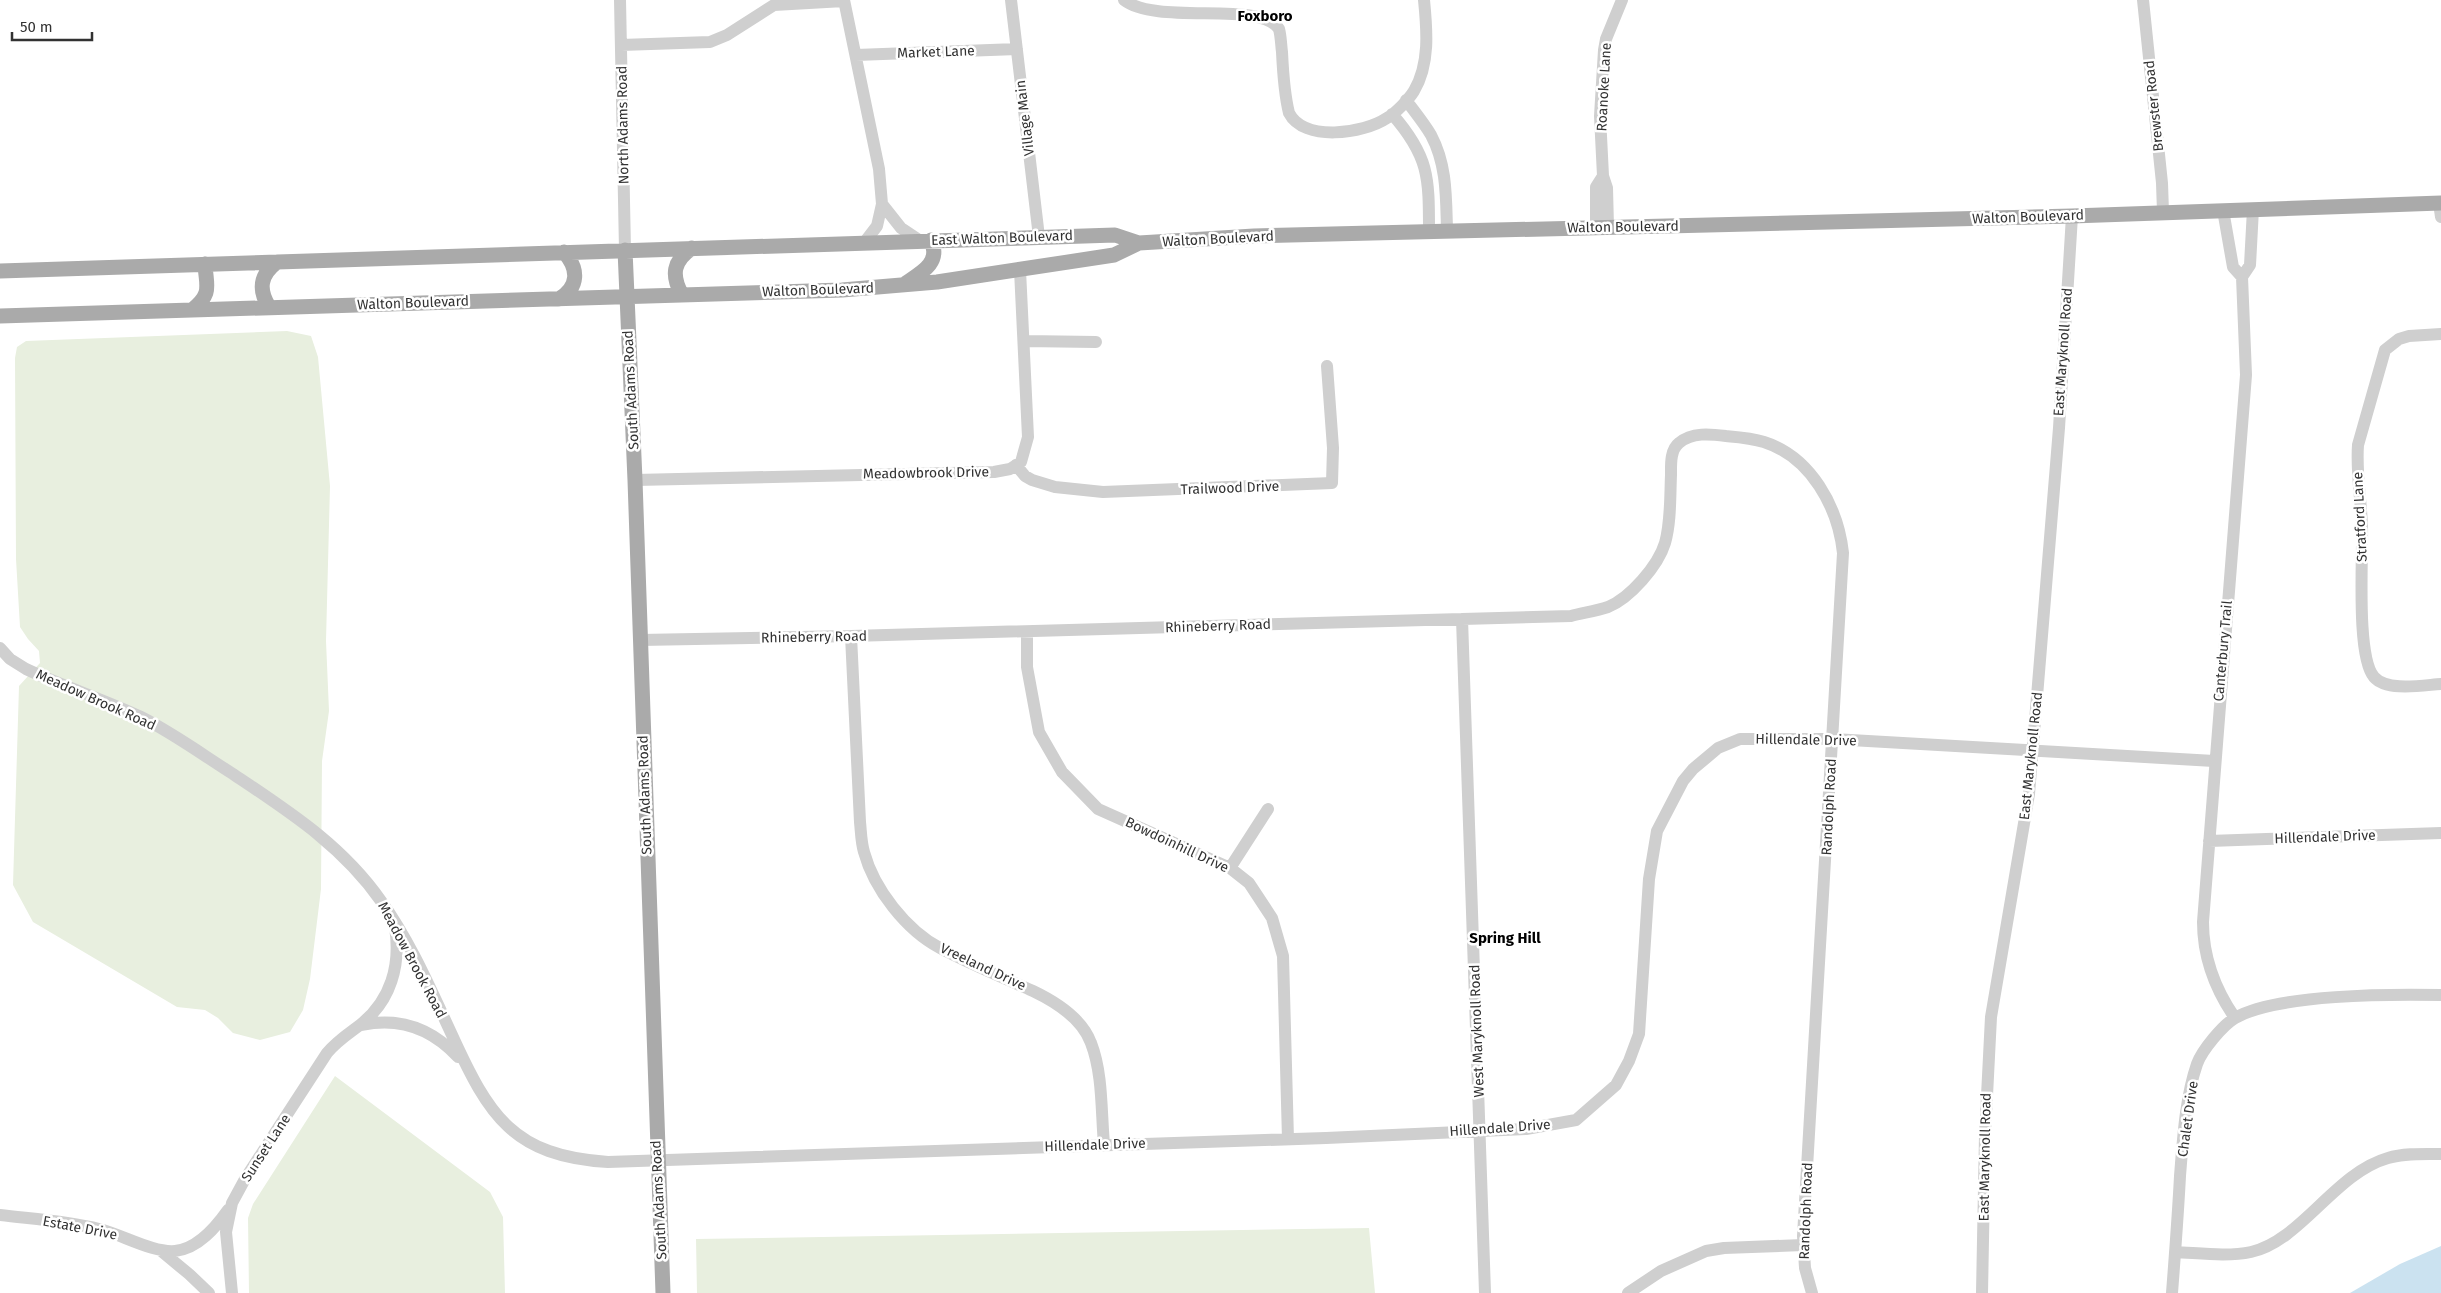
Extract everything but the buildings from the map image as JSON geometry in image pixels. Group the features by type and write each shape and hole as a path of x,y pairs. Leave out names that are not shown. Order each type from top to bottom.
{"main road":[{"name":"Walton Boulevard","path":"0,316 842,290 903,285 1020,270 1114,255 1138,243 1254,236 2072,216 2253,209 2440,208"},
{"name":"East Walton Boulevard","path":"864,243 1115,235 1138,243"},
{"path":"1055,264 1063,248 1059,236"},
{"path":"903,285 923,272 932,262 934,254 925,240"},
{"path":"0,271 864,243"},
{"path":"682,295 675,280 674,268 680,257 692,248"},
{"name":"South Adams Road","path":"625,250 635,480 663,1293"},
{"path":"559,299 570,290 575,278 574,268 564,252"},
{"path":"270,307 263,295 262,282 267,271 277,262"},
{"path":"192,310 204,299 208,292 205,264"}],"street":[{"name":"North Adams Road","path":"620,0 625,250"},
{"path":"621,45 710,42 728,35 765,5 844,0 877,149 882,204 876,226 864,243"},
{"name":"Village Main","path":"1011,0 1039,237"},
{"path":"1124,0 1131,4 1156,6 1241,3 1261,6 1270,12 1280,30 1286,101 1293,122 1313,132 1348,131 1370,126 1388,118 1414,91 1426,55 1424,0"},
{"name":"Roanoke Lane","path":"1602,227 1607,188 1603,176 1600,116 1604,50 1606,39 1622,0"},
{"name":"Brewster Road","path":"2143,0 2162,183 2163,212"},
{"name":"Market Lane","path":"856,55 1017,49"},
{"path":"1406,100 1430,134 1440,154 1446,184 1447,230"},
{"path":"1392,114 1410,134 1420,152 1427,174 1430,231"},
{"path":"882,204 902,228 925,240"},
{"name":"Canterbury Trail","path":"2235,1018 2222,1000 2210,970 2203,940 2214,761 2246,375 2242,277 2250,266 2253,209"},
{"name":"Canterbury Trail","path":"2223,210 2233,267 2242,277"},
{"name":"East Maryknoll Road","path":"1982,1293 1985,1135 1991,1017 2029,794 2057,448 2072,216"},
{"path":"1016,465 1021,462 1028,437 1020,270"},
{"name":"Stratford Lane","path":"2441,334 2409,336 2398,339 2385,350 2361,436 2357,458 2362,526 2362,597 2368,666 2375,678 2384,684 2417,686 2441,684"},
{"path":"1024,341 1096,342"},
{"name":"Trailwood Drive","path":"1016,465 1025,476 1032,480 1055,487 1103,492 1332,483 1327,366"},
{"name":"Randolph Road","path":"1677,444 1690,436 1710,434 1764,442 1796,459 1823,491 1840,533 1843,553 1804,1245 1805,1268 1812,1293"},
{"name":"Rhineberry Road","path":"640,640 1027,632 1571,616 1608,606 1636,588 1651,569 1665,544 1670,508 1672,454 1677,444"},
{"name":"Meadowbrook Drive","path":"635,480 994,472 1010,469 1016,465"},
{"name":"West Maryknoll Road","path":"1462,619 1485,1293"},
{"name":"Bowdoinhill Drive","path":"1027,632 1027,667 1039,732 1062,772 1098,809 1230,868 1249,883 1272,918 1283,956 1288,1138"},
{"name":"Vreeland Drive","path":"851,636 860,822 864,852 878,884 891,904 915,929 938,948 1057,1003 1080,1024 1091,1042 1098,1074 1104,1144"},
{"name":"Meadow Brook Road","path":"0,648 10,659 26,669 160,727 302,820 330,843 379,897 393,920 483,1098 500,1120 518,1134 555,1153 582,1159 657,1161"},
{"name":"Hillendale Drive","path":"657,1161 1526,1129 1576,1120 1616,1086 1630,1061 1639,1034 1649,879 1657,831 1679,788 1693,769 1718,748 1740,739 1833,739 2214,761"},
{"path":"1230,868 1268,810"},
{"name":"Hillendale Drive","path":"2209,841 2441,833"},
{"name":"Sunset Lane","path":"232,1293 226,1232 232,1203 245,1179 327,1053 337,1042 360,1025 380,1004 392,981 397,956 393,920"},
{"name":"Chalet Drive","path":"2172,1293 2183,1145 2189,1095 2198,1062 2216,1036 2235,1018 2283,1003 2441,995"},
{"name":"Sunset Lane","path":"360,1025 386,1021 414,1026 437,1038 466,1066"},
{"path":"2175,1252 2230,1254 2252,1252 2276,1240 2293,1228 2336,1188 2368,1166 2388,1158 2441,1154"},
{"name":"Estate Drive","path":"0,1215 96,1228 158,1249 175,1251 197,1243 218,1224 232,1203"},
{"path":"1628,1293 1662,1271 1706,1251 1724,1248 1804,1245"},
{"name":"Estate Drive","path":"158,1249 209,1293"}],"green space":[{"path":"287,331 311,336 318,357 330,486 326,641 329,711 322,761 321,889 310,979 303,1010 290,1032 260,1040 233,1033 218,1018 205,1010 177,1007 33,922 13,885 19,686 40,663 39,651 20,627 16,559 15,358 17,347 26,341"},
{"path":"335,1076 490,1192 503,1217 505,1293 249,1293 248,1218 253,1204"},
{"path":"1369,1228 1375,1293 697,1293 696,1239"}],"water":[{"path":"2441,1246 2441,1293 2350,1293 2400,1264"}],"district":[{"name":"Foxboro","path":"1265,16"},
{"name":"Spring Hill","path":"1505,938"}]}
